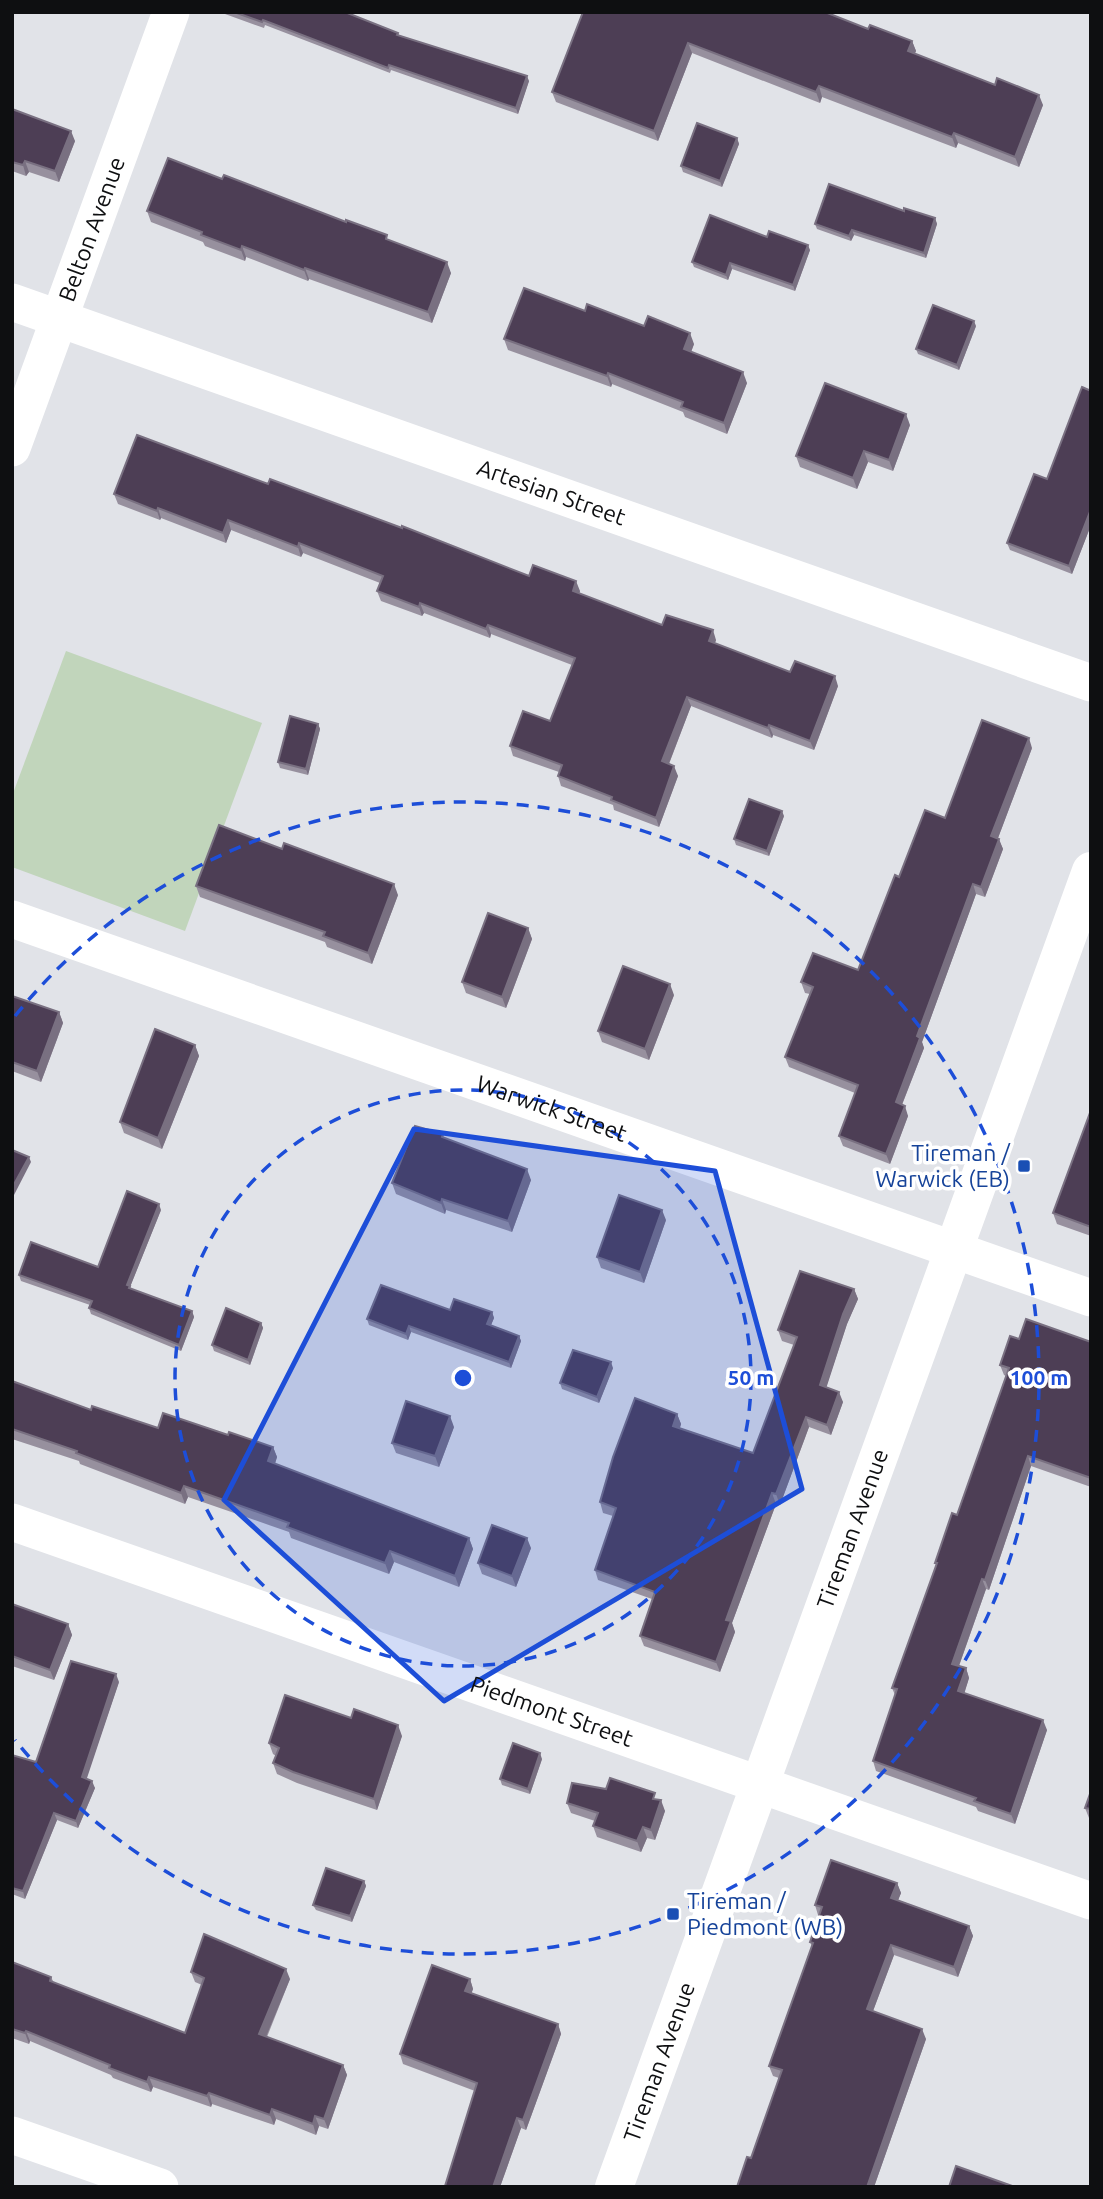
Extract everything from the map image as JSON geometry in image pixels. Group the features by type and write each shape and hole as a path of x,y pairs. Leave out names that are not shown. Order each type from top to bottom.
{"street":[{"name":"Belton Avenue","path":"12,448 171,12"},
{"name":"Artesian Street","path":"12,302 1091,684"},
{"name":"Tireman Avenue","path":"614,2187 1091,871"},
{"name":"Warwick Street","path":"12,919 1091,1298"},
{"name":"Piedmont Street","path":"12,1522 1091,1901"},
{"path":"12,2135 160,2187"}],"highlighted area":[{"path":"414,1129 715,1171 802,1489 444,1701 224,1500"}],"green space":[{"path":"66,651 262,723 185,931 12,867 12,796"}],"building":[{"path":"234,12 345,12 398,33 397,35 527,76 516,108 389,65 388,68 263,20 262,22"},
{"path":"583,12 825,12 868,29 870,25 912,41 908,51 995,85 997,78 1039,95 1015,157 954,133 952,137 819,86 816,92 688,43 654,131 552,92"},
{"path":"12,109 71,131 55,171 25,161 23,165 12,162"},
{"path":"697,123 737,138 720,181 681,166"},
{"path":"168,158 222,179 224,175 387,235 386,239 447,262 428,312 242,246 241,250 147,211"},
{"path":"829,184 904,211 904,208 935,218 924,253 852,230 849,236 815,224"},
{"path":"710,215 767,237 769,231 808,245 793,285 730,263 726,275 692,262"},
{"path":"524,288 585,311 587,304 644,326 648,316 690,333 684,349 743,372 724,423 681,407 683,402 608,373 607,376 504,339"},
{"path":"933,305 974,321 957,365 916,349"},
{"path":"825,383 906,414 889,460 864,451 853,478 796,456"},
{"path":"1082,387 1091,391 1091,509 1069,566 1007,543 1034,474 1047,479"},
{"path":"137,435 268,484 270,479 402,526 529,576 533,565 576,581 573,591 662,625 666,615 713,630 709,641 790,672 795,661 835,676 810,741 687,697 662,761 674,766 656,818 558,776 562,765 510,746 523,711 550,721 575,658 488,625 486,629 420,603 419,607 377,591 383,576 299,543 298,547 228,520 223,533 114,494"},
{"path":"290,716 318,724 306,769 278,762"},
{"path":"982,720 1029,738 991,836 999,839 981,887 973,884 917,1036 920,1038 896,1102 905,1106 886,1154 839,1136 858,1085 785,1057 813,987 801,982 813,953 858,970 895,875 899,877 925,810 945,818"},
{"path":"749,799 782,811 767,851 734,839"},
{"path":"219,825 282,849 284,843 394,884 368,953 323,936 325,932 196,886"},
{"path":"488,913 528,928 502,997 462,982"},
{"path":"623,966 670,984 645,1049 598,1031"},
{"path":"12,996 59,1012 37,1071 12,1062"},
{"path":"155,1029 195,1045 158,1138 120,1122"},
{"path":"1091,1110 1091,1227 1053,1213"},
{"path":"415,1126 443,1134 442,1137 527,1169 508,1221 442,1199 441,1203 392,1183"},
{"path":"12,1150 29,1157 12,1188"},
{"path":"127,1191 159,1204 127,1285 192,1311 179,1345 89,1308 92,1301 19,1275 31,1242 98,1267"},
{"path":"619,1195 662,1210 640,1272 597,1257"},
{"path":"800,1271 854,1289 820,1385 839,1392 827,1425 806,1417 776,1494 772,1493 726,1620 731,1621 716,1662 640,1636 655,1592 595,1570 616,1508 600,1502 635,1398 677,1414 673,1426 753,1453 797,1337 778,1330"},
{"path":"381,1285 450,1310 454,1299 492,1312 487,1324 519,1336 509,1362 409,1326 406,1334 367,1319"},
{"path":"226,1308 261,1323 248,1360 212,1345"},
{"path":"1026,1319 1091,1342 1091,1478 1028,1456 985,1580 982,1579 952,1664 966,1668 958,1691 1043,1720 1011,1814 974,1801 976,1798 873,1761 897,1689 892,1688 952,1513 957,1515 1009,1368 1000,1365 1010,1336 1019,1339"},
{"path":"573,1350 611,1362 597,1397 560,1383"},
{"path":"12,1381 91,1410 92,1406 158,1428 163,1413 273,1447 268,1461 469,1538 455,1576 390,1551 385,1563 287,1527 289,1523 184,1486 181,1493 76,1453 77,1451 12,1429"},
{"path":"406,1401 450,1416 435,1456 392,1443"},
{"path":"492,1525 527,1538 512,1576 478,1563"},
{"path":"12,1604 68,1624 50,1670 12,1656"},
{"path":"71,1661 116,1674 82,1777 92,1781 76,1821 54,1813 23,1891 12,1888 12,1755 36,1762"},
{"path":"285,1695 351,1718 354,1709 398,1725 374,1799 273,1763 279,1748 269,1743"},
{"path":"513,1743 540,1753 528,1789 500,1779"},
{"path":"610,1778 655,1793 653,1799 661,1800 651,1830 643,1827 637,1841 593,1826 598,1813 567,1803 572,1783 606,1789"},
{"path":"1091,1791 1091,1809 1085,1808"},
{"path":"831,1860 897,1883 891,1898 969,1926 954,1967 891,1945 867,2009 922,2029 867,2187 737,2187 747,2157 751,2158 782,2070 769,2066 813,1943 810,1942 822,1907 815,1905"},
{"path":"326,1868 364,1881 350,1916 313,1905"},
{"path":"204,1934 286,1969 259,2034 343,2065 324,2119 315,2116 313,2124 272,2109 270,2115 209,2093 207,2096 149,2077 147,2082 26,2031 25,2033 12,2029 12,1962 51,1977 50,1981 185,2033 204,1978 191,1972"},
{"path":"432,1965 470,1979 465,1991 558,2024 523,2120 517,2118 493,2187 445,2186 477,2083 400,2054"},
{"path":"956,2166 1015,2187 949,2187"}],"place":[{"name":"Tireman / Warwick (EB)","path":"1024,1166"},
{"name":"Tireman / Piedmont (WB)","path":"673,1914"}]}
